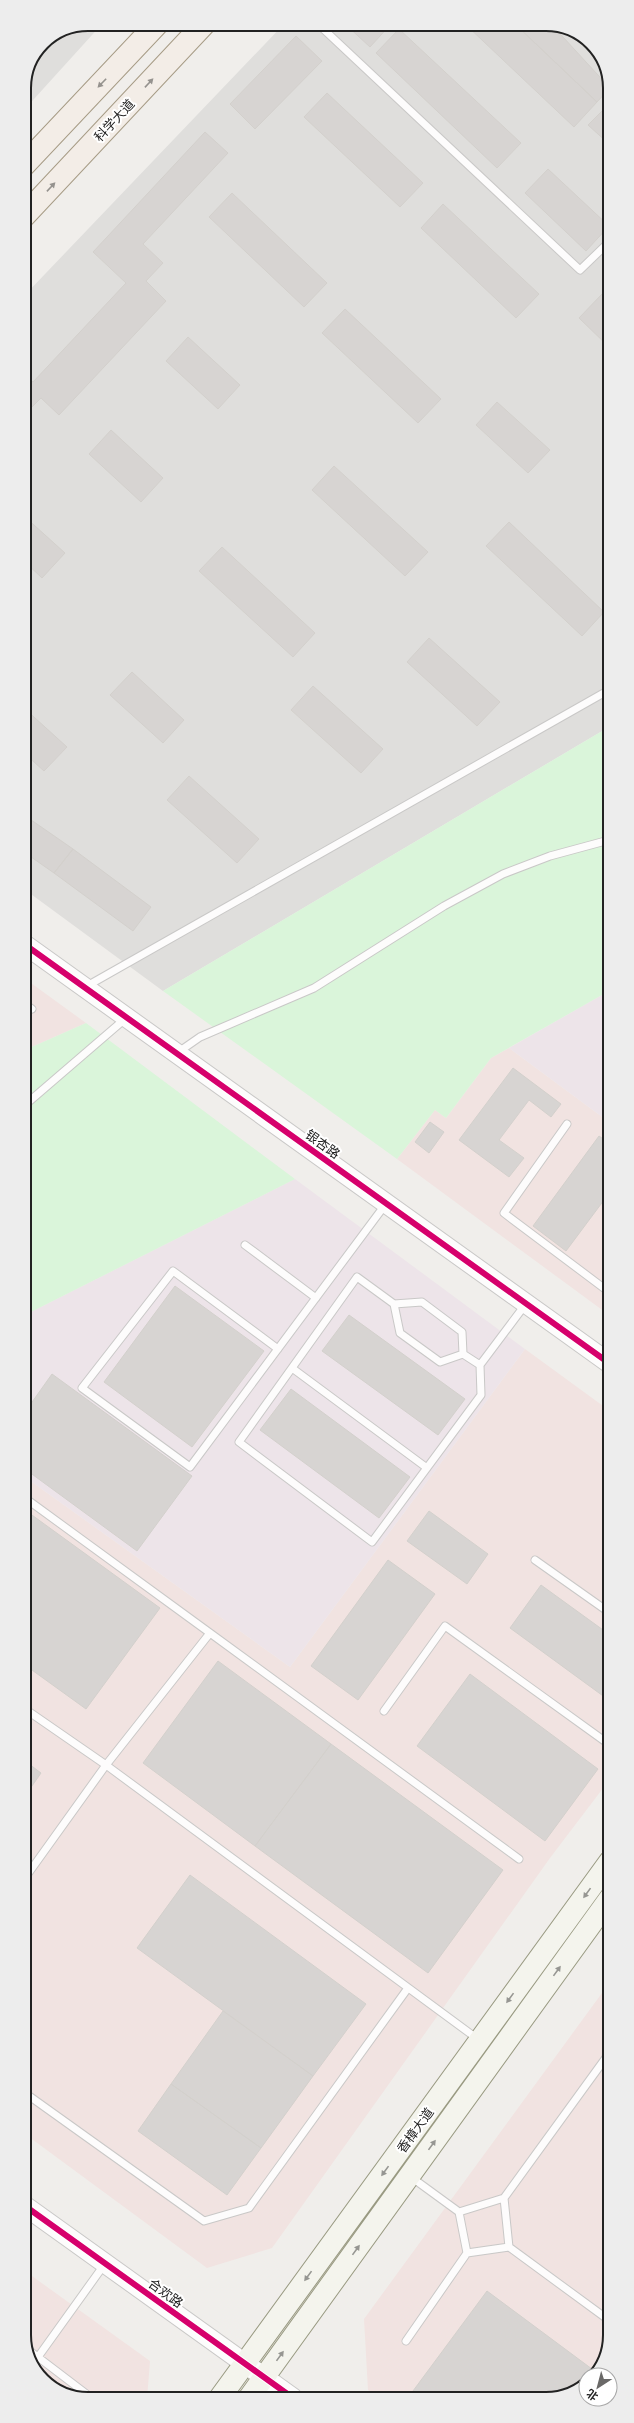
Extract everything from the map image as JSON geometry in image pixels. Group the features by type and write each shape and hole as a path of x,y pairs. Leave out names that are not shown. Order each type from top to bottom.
{"main road":[{"path":"31,157 150,31"},
{"name":"科学大道","path":"31,209 197,31"},
{"name":"香樟大道","path":"224,2392 603,1871"},
{"name":"香樟大道","path":"254,2392 603,1908"}],"street":[{"name":"银杏路","path":"31,949 603,1358"},
{"name":"合欢路","path":"31,2210 285,2392"}],"lane":[{"path":"325,31 580,270 603,248"},
{"path":"85,988 603,693"},
{"path":"177,1053 200,1037 314,988 444,906 503,874 550,856 603,842"},
{"path":"31,1099 127,1018"},
{"path":"567,1124 504,1213 603,1287"},
{"path":"278,1349 172,1271 82,1388 190,1467 278,1349 316,1298 386,1203"},
{"path":"245,1245 316,1298"},
{"path":"463,1354 462,1332 422,1302 394,1304 357,1277 239,1442 372,1542 482,1395 480,1365 526,1303"},
{"path":"394,1304 400,1333 440,1362 463,1354"},
{"path":"463,1354 480,1365"},
{"path":"292,1368 427,1468"},
{"path":"31,1502 519,1859"},
{"path":"535,1560 603,1608"},
{"path":"384,1711 445,1626 603,1739"},
{"path":"31,1870 106,1765 210,1633"},
{"path":"31,1712 106,1765 480,2041"},
{"path":"31,2097 204,2221 249,2208 408,1988"},
{"path":"459,2212 504,2198 603,2062"},
{"path":"406,2341 467,2253 459,2212 410,2176"},
{"path":"504,2198 509,2247"},
{"path":"467,2253 509,2247 603,2316"},
{"path":"38,2357 106,2263"},
{"path":"34,2354 83,2392"}],"shaded area":[{"path":"96,31 31,102 32,77 35,66 48,48 66,35 77,32"},
{"path":"277,31 550,31 568,35 584,45 599,66 603,88 603,731 163,991 31,894 31,289"},
{"path":"31,983 86,1023 31,1047"},
{"path":"603,994 603,1118 509,1048"},
{"path":"509,1048 603,1118 603,1311 397,1159 435,1110 446,1118 491,1058"},
{"path":"295,1179 525,1349 290,1667 31,1481 31,1312"},
{"path":"525,1349 603,1406 603,1788 550,1858 272,2248 207,2268 31,2138 31,1481 290,1667"},
{"path":"603,1992 603,2342 600,2353 593,2367 578,2367 578,2382 557,2391 371,2392 368,2390 364,2319"},
{"path":"31,2275 150,2361 148,2392 77,2391 66,2388 50,2378 35,2357 32,2346"}],"green space":[{"path":"603,731 603,994 491,1058 446,1118 435,1110 397,1159 163,991"},
{"path":"86,1023 295,1179 31,1312 31,1047"}],"building":[{"path":"353,31 385,31 370,47"},
{"path":"397,31 401,31 521,143 497,168 376,53"},
{"path":"472,31 522,31 597,102 574,127"},
{"path":"522,31 559,33 602,80 603,96 597,102"},
{"path":"296,36 322,61 255,129 230,104"},
{"path":"327,93 423,183 400,207 304,117"},
{"path":"603,110 603,139 588,125"},
{"path":"205,132 228,153 143,244 163,263 146,281 166,301 59,415 41,398 31,408 31,380 33,382 126,283 93,252"},
{"path":"548,169 603,220 603,233 586,251 525,193"},
{"path":"232,193 327,283 304,307 209,217"},
{"path":"443,204 539,294 516,318 421,228"},
{"path":"602,294 603,341 579,318"},
{"path":"345,309 441,399 418,423 322,333"},
{"path":"188,337 240,385 218,409 166,361"},
{"path":"497,402 550,450 528,473 476,425"},
{"path":"111,430 163,478 141,502 89,454"},
{"path":"334,466 428,552 405,576 312,490"},
{"path":"31,522 65,553 42,578 31,568"},
{"path":"509,522 603,611 603,613 582,636 486,546"},
{"path":"222,547 315,633 293,657 199,571"},
{"path":"429,638 500,702 477,726 407,662"},
{"path":"132,672 184,720 163,743 110,695"},
{"path":"313,686 383,749 361,773 291,710"},
{"path":"31,714 67,747 44,771 31,759"},
{"path":"189,776 259,839 237,863 167,800"},
{"path":"31,820 73,849 54,873 31,857"},
{"path":"73,849 151,907 133,931 54,873"},
{"path":"513,1068 561,1104 551,1117 529,1100 499,1140 524,1158 509,1177 459,1140"},
{"path":"430,1122 444,1132 429,1153 415,1142"},
{"path":"599,1136 603,1139 603,1201 566,1251 533,1226"},
{"path":"175,1286 264,1351 192,1447 104,1382"},
{"path":"349,1315 465,1399 438,1435 322,1351"},
{"path":"52,1374 192,1476 137,1551 31,1473 31,1404"},
{"path":"291,1389 410,1477 379,1518 260,1430"},
{"path":"429,1511 488,1554 467,1584 407,1541"},
{"path":"31,1514 160,1608 86,1709 31,1669"},
{"path":"388,1560 435,1594 358,1700 311,1666"},
{"path":"541,1585 603,1630 603,1696 510,1628"},
{"path":"218,1661 331,1744 255,1846 143,1763"},
{"path":"470,1674 598,1769 545,1841 417,1746"},
{"path":"331,1744 503,1870 428,1973 255,1846"},
{"path":"31,1766 41,1773 31,1787"},
{"path":"190,1875 366,2004 313,2076 137,1948"},
{"path":"223,2011 313,2076 261,2148 171,2084"},
{"path":"171,2084 261,2148 227,2195 138,2131"},
{"path":"487,2291 589,2367 578,2367 578,2382 574,2384 557,2391 412,2392"}],"cycle path":[{"path":"31,949 603,1359"},
{"path":"31,2210 285,2392"}]}
